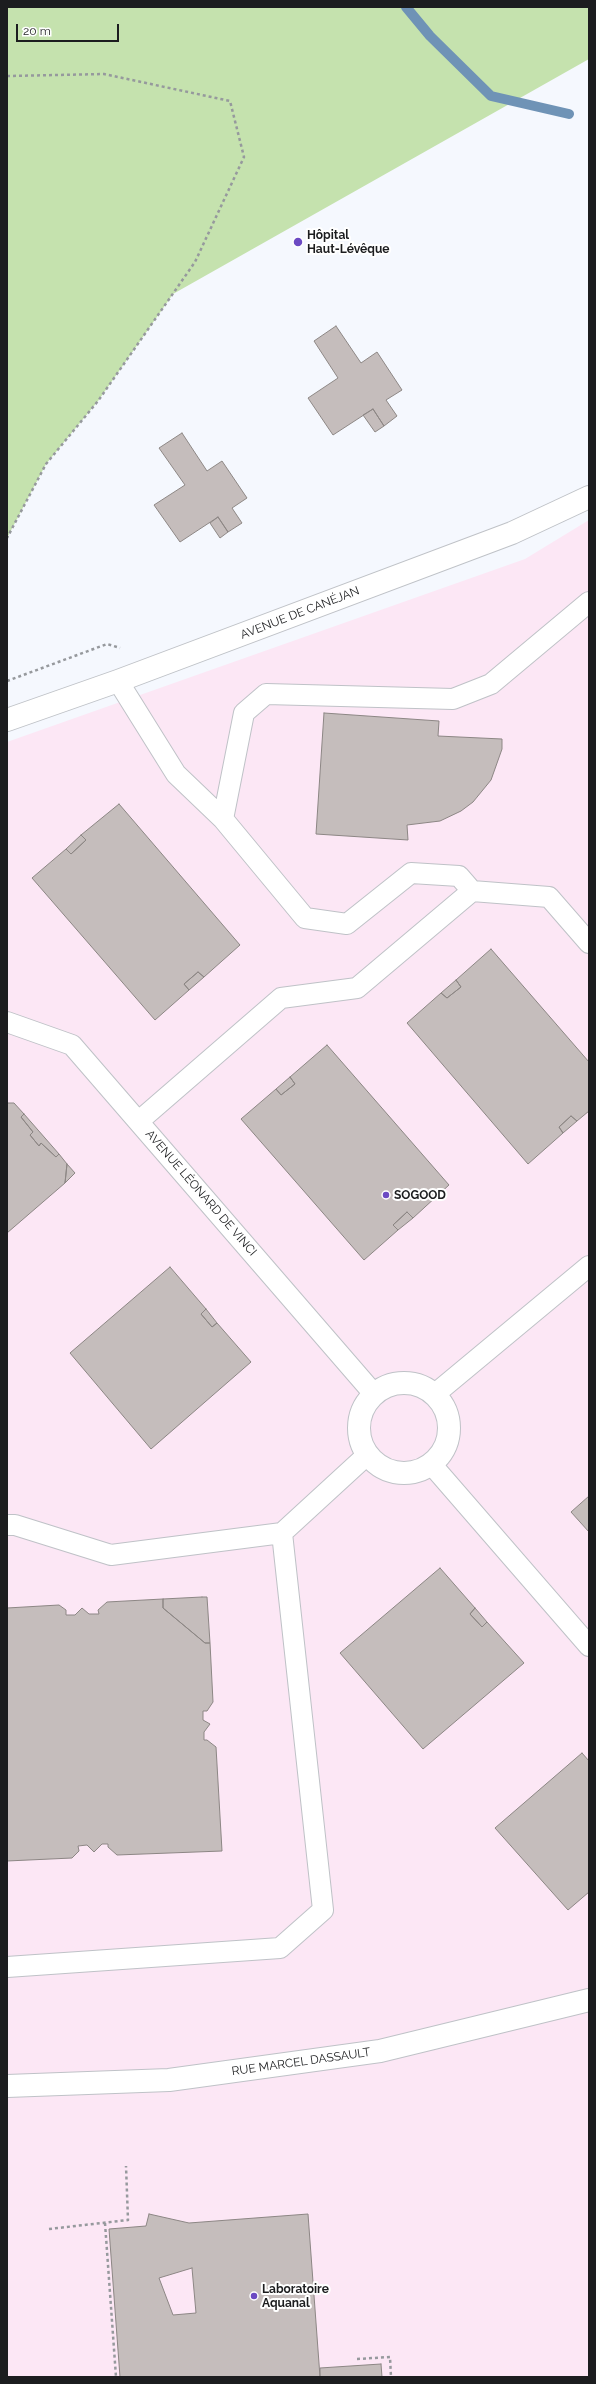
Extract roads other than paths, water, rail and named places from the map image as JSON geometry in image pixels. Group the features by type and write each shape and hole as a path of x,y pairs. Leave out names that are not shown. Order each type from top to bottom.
{"street":[{"name":"AVENUE DE CANÉJAN","path":"7,720 118,681 512,533 589,498"},
{"path":"408,1382 420,1385 435,1394 449,1416 449,1437 443,1454 432,1465 412,1473 402,1474 383,1469 367,1455 360,1442 358,1426 364,1406 374,1394 388,1385 408,1382"},
{"name":"RUE MARCEL DASSAULT","path":"7,2086 168,2080 358,2054 589,2000"}],"lane":[{"path":"223,819 244,713 266,694 452,699 491,684 589,602"},
{"path":"118,681 176,774 223,819 305,918 347,924 411,873 459,876 472,892"},
{"path":"139,1121 281,998 357,988 472,892 549,897 589,943"},
{"name":"AVENUE LÉONARD DE VINCI","path":"7,1022 72,1045 374,1394"},
{"path":"435,1394 589,1266"},
{"path":"7,1525 15,1525 112,1555 282,1533 367,1455"},
{"path":"432,1465 589,1646"},
{"path":"7,1967 280,1948 323,1910 282,1533"}],"waterway":[{"path":"406,7 430,36 491,96 569,114"}],"place":[{"name":"Hôpital Haut-Lévêque","path":"298,242"},
{"name":"SOGOOD","path":"386,1195"},
{"name":"Laboratoire Aquanal","path":"254,2296"}]}
